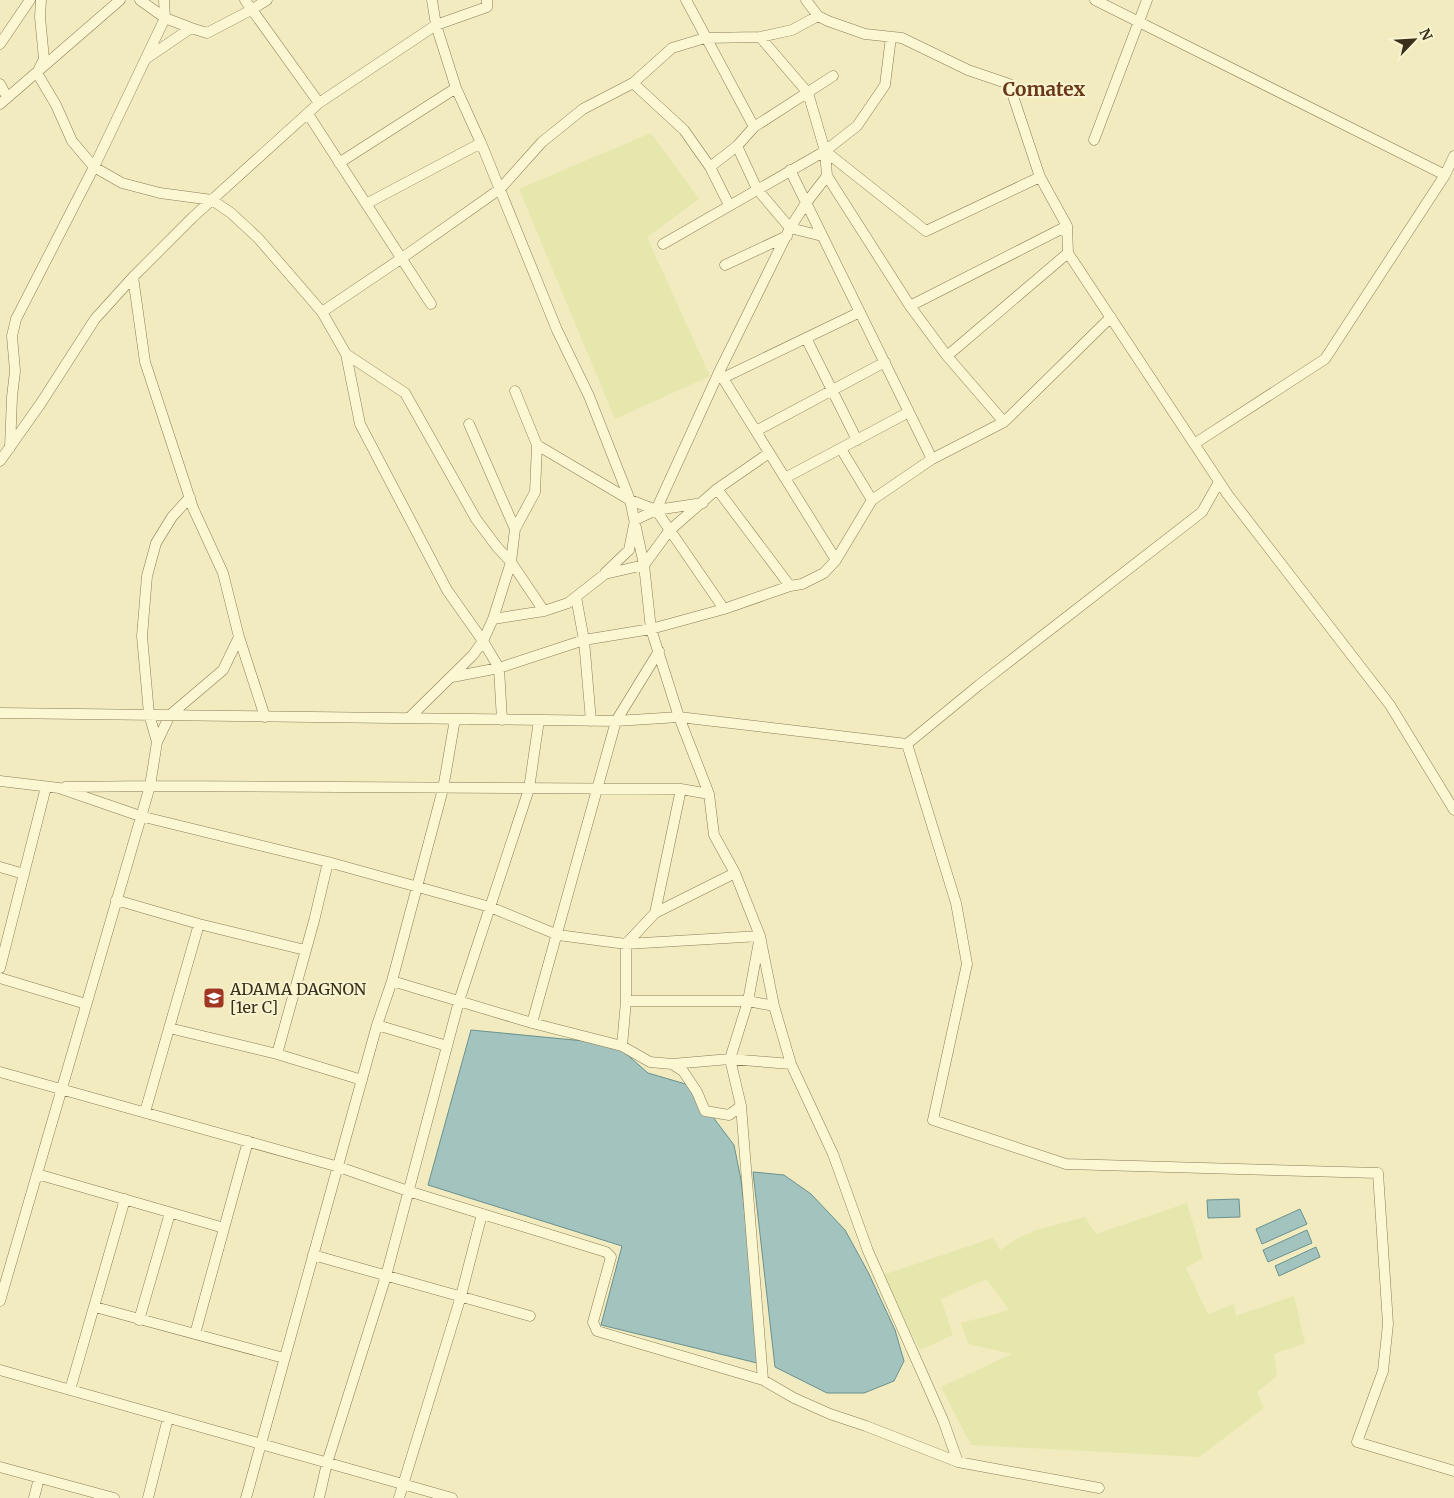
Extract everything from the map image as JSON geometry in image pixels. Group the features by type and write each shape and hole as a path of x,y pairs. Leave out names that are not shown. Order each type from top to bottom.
{"street":[{"path":"0,44 30,0"},
{"path":"37,73 44,59 40,17 41,0"},
{"path":"0,84 4,101 120,0"},
{"path":"140,0 165,18 208,33 267,0"},
{"path":"10,448 15,371 12,336 16,320 94,167 165,18 164,0"},
{"path":"245,0 319,103"},
{"path":"432,0 436,25 456,88 481,143 557,330 589,396 630,500 644,565 651,629 679,717 709,794 714,835 735,872 760,936 774,1006 790,1064 833,1154 868,1251 943,1420 958,1462"},
{"path":"0,461 95,320 133,277 212,200 319,103 436,25 487,7 487,0"},
{"path":"686,0 754,127"},
{"path":"806,0 818,16 865,34 902,38 968,70 1010,84 1040,177 1067,226 1068,253 1219,482 1390,705 1454,810"},
{"path":"1095,0 1445,175"},
{"path":"1094,140 1147,0"},
{"path":"322,312 500,189 542,142 562,125 583,109 633,82 672,48 705,38 760,38 792,30 818,16"},
{"path":"145,59 191,28"},
{"path":"663,244 825,151 857,126 885,84 891,37"},
{"path":"760,38 808,93 825,151 827,176 910,306 947,356 1004,422"},
{"path":"37,73 56,105 72,141 94,167 122,182 160,193 212,200 231,213 258,238 322,312 346,354 360,424 447,590 483,641 499,668 502,720"},
{"path":"710,167 737,146 754,127 833,76"},
{"path":"633,82 684,130 710,167 730,205"},
{"path":"339,162 456,88"},
{"path":"308,114 431,304"},
{"path":"366,204 481,143"},
{"path":"737,146 757,189 789,232"},
{"path":"825,151 926,231 1040,177"},
{"path":"1194,444 1324,359 1445,175 1454,156"},
{"path":"790,170 932,459"},
{"path":"656,510 789,232 806,203 827,176"},
{"path":"910,306 1067,226"},
{"path":"725,266 789,232 822,236"},
{"path":"947,356 1068,253"},
{"path":"133,277 145,362 193,508 223,573 239,638 265,716"},
{"path":"721,375 860,312"},
{"path":"452,677 499,668 584,640 651,629 724,610 790,586 802,584 824,574 836,560 872,500 932,459 1004,422 1111,317"},
{"path":"806,338 857,440"},
{"path":"346,354 405,393 476,518 497,548 511,562 544,610"},
{"path":"756,431 884,362"},
{"path":"721,375 836,560"},
{"path":"409,718 452,677 473,655 483,641 493,619 511,562 515,528 536,492 537,445 515,391"},
{"path":"785,478 909,412"},
{"path":"469,424 515,528"},
{"path":"537,445 630,500 656,510 724,610"},
{"path":"841,449 872,500"},
{"path":"604,574 644,565 669,531 717,489 769,453"},
{"path":"0,713 591,721 679,717 907,744 979,685 1202,512 1219,482"},
{"path":"717,489 790,586"},
{"path":"157,742 149,714 142,636 147,576 156,543 172,517 190,498"},
{"path":"635,520 656,510 703,503"},
{"path":"493,619 544,610 568,603 576,598 629,550 635,520"},
{"path":"576,598 584,640 591,721"},
{"path":"0,1301 4,1275 37,1174 150,786 157,742 170,715 223,670 239,638"},
{"path":"532,1023 599,789 616,721 659,651"},
{"path":"246,1498 377,1025 392,981 443,789 455,719"},
{"path":"319,1498 327,1463 386,1276 460,1001 529,789 540,720"},
{"path":"907,744 956,903 967,964 933,1120 1066,1164 1378,1173 1388,1324 1384,1371 1357,1442 1454,1471"},
{"path":"0,781 59,788 150,786 681,789 709,794"},
{"path":"0,968 46,787"},
{"path":"59,788 140,816 328,862 490,906 558,934 626,944 760,936"},
{"path":"655,913 681,789"},
{"path":"277,1054 314,921 328,862"},
{"path":"0,867 24,874"},
{"path":"622,1046 626,1001 626,944 655,913 735,872"},
{"path":"116,900 199,924 305,950"},
{"path":"145,1112 199,924"},
{"path":"760,936 748,1001 730,1059 741,1106 763,1380"},
{"path":"0,978 86,1004"},
{"path":"392,981 532,1023 622,1046 650,1062 672,1064 730,1059 790,1064"},
{"path":"626,1001 748,1001 774,1006"},
{"path":"377,1025 447,1046"},
{"path":"169,1028 277,1054 362,1080"},
{"path":"672,1064 683,1071 706,1110 729,1115 741,1106"},
{"path":"0,1072 339,1166 482,1214 606,1252 611,1257 594,1322 598,1331 763,1380 794,1398 830,1414 958,1462 1099,1488"},
{"path":"195,1334 248,1141"},
{"path":"37,1174 224,1228"},
{"path":"70,1390 125,1199"},
{"path":"139,1320 170,1212"},
{"path":"399,1498 461,1296 482,1214"},
{"path":"313,1255 530,1316"},
{"path":"94,1307 284,1358"},
{"path":"0,1370 452,1498"},
{"path":"148,1498 168,1418"},
{"path":"0,1467 114,1498"},
{"path":"34,1498 40,1478"}],"green space":[{"path":"651,133 699,199 647,237 710,376 615,419 519,189"},
{"path":"1187,1203 1203,1258 1186,1268 1208,1314 1234,1304 1236,1316 1294,1296 1305,1343 1274,1354 1277,1376 1257,1392 1264,1408 1199,1457 971,1445 941,1387 1012,1354 968,1344 961,1323 1009,1310 986,1279 941,1299 953,1335 920,1350 883,1275 993,1238 1000,1250 1018,1238 1037,1230 1085,1217 1096,1234"}],"water":[{"path":"471,1030 615,1044 648,1073 689,1085 734,1145 741,1180 755,1302 757,1363 601,1325 622,1246 428,1185"},
{"path":"753,1172 784,1175 811,1194 845,1230 868,1272 895,1330 904,1361 894,1381 864,1393 827,1393 775,1367"},
{"path":"1239,1199 1240,1217 1208,1218 1207,1200"},
{"path":"1300,1209 1307,1224 1262,1244 1256,1229"},
{"path":"1307,1230 1312,1243 1268,1262 1263,1250"},
{"path":"1316,1247 1320,1257 1279,1276 1275,1266"}],"place":[{"name":"ADAMA DAGNON [1er C]","path":"214,998"}],"district":[{"name":"Comatex","path":"1044,89"}]}
